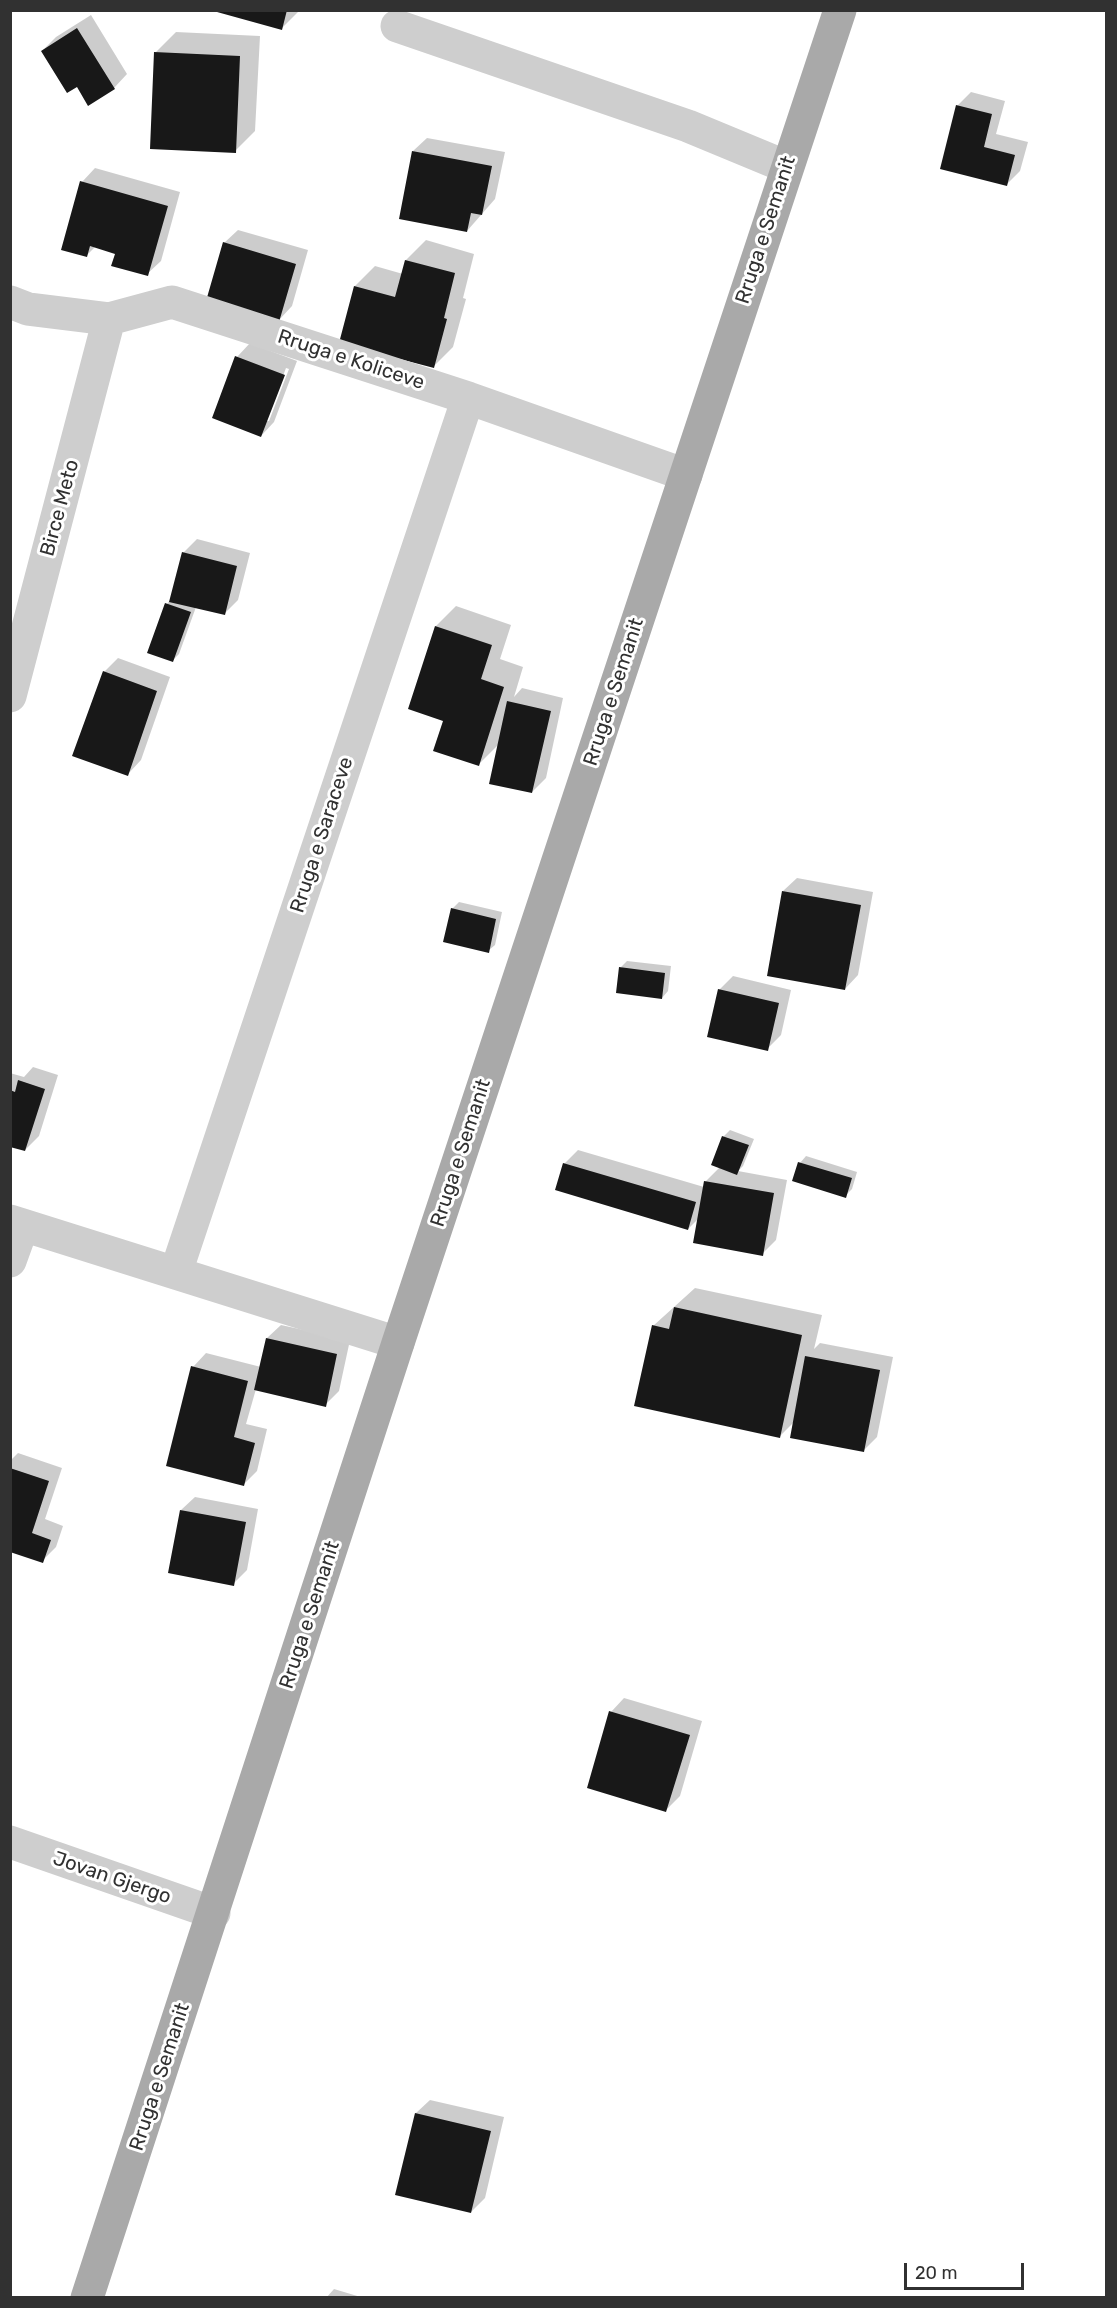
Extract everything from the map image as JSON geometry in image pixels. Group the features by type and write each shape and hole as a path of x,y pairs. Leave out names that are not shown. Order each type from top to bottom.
{"main road":[{"name":"Rruga e Semanit","path":"87,2298 398,1343 840,10"}],"street":[{"path":"397,26 688,126 787,167"},
{"name":"Rruga e Koliceve","path":"10,302 28,309 109,320 172,302 468,398 686,475"},
{"name":"Birce Meto","path":"10,696 109,320"},
{"name":"Rruga e Saraceve","path":"176,1272 468,398"},
{"path":"10,1261 16,1223 398,1343"},
{"name":"Jovan Gjergo","path":"10,1842 214,1913"}],"building":[{"path":"217,10 287,10 282,30 217,12"},
{"path":"77,28 115,89 88,106 77,87 67,93 41,51"},
{"path":"154,52 240,56 236,153 150,149"},
{"path":"956,105 992,114 984,147 1015,155 1007,186 940,169"},
{"path":"412,151 492,166 482,215 471,213 467,232 399,219"},
{"path":"80,181 168,206 148,276 111,266 115,254 90,246 87,257 61,250"},
{"path":"223,242 296,264 279,322 206,301"},
{"path":"405,260 455,273 444,318 447,319 434,368 339,343 354,286 395,297"},
{"path":"235,356 285,375 261,437 212,418"},
{"path":"182,552 237,566 225,615 169,602"},
{"path":"165,603 191,612 173,662 147,653"},
{"path":"435,626 492,645 481,679 504,687 479,766 433,751 443,721 408,709"},
{"path":"103,671 157,691 128,776 72,756"},
{"path":"507,701 551,711 532,793 489,784"},
{"path":"782,891 861,905 845,990 767,976"},
{"path":"451,908 496,919 489,953 443,942"},
{"path":"619,967 665,973 662,999 616,993"},
{"path":"718,989 779,1003 768,1051 707,1037"},
{"path":"18,1080 45,1089 25,1151 10,1147 10,1090 15,1092"},
{"path":"722,1136 749,1145 737,1175 711,1165"},
{"path":"798,1162 852,1178 846,1198 792,1181"},
{"path":"563,1163 696,1202 688,1230 555,1190"},
{"path":"704,1181 774,1193 763,1256 693,1243"},
{"path":"674,1307 802,1335 780,1438 634,1406 652,1325 669,1329"},
{"path":"266,1338 337,1354 326,1407 254,1390"},
{"path":"805,1356 880,1370 864,1452 790,1438"},
{"path":"191,1366 248,1381 234,1437 255,1443 244,1486 166,1466"},
{"path":"10,1468 49,1481 32,1533 51,1540 43,1563 10,1552"},
{"path":"180,1510 246,1522 234,1586 168,1573"},
{"path":"609,1711 690,1735 666,1812 587,1788"},
{"path":"415,2113 491,2131 471,2213 395,2195"}]}
